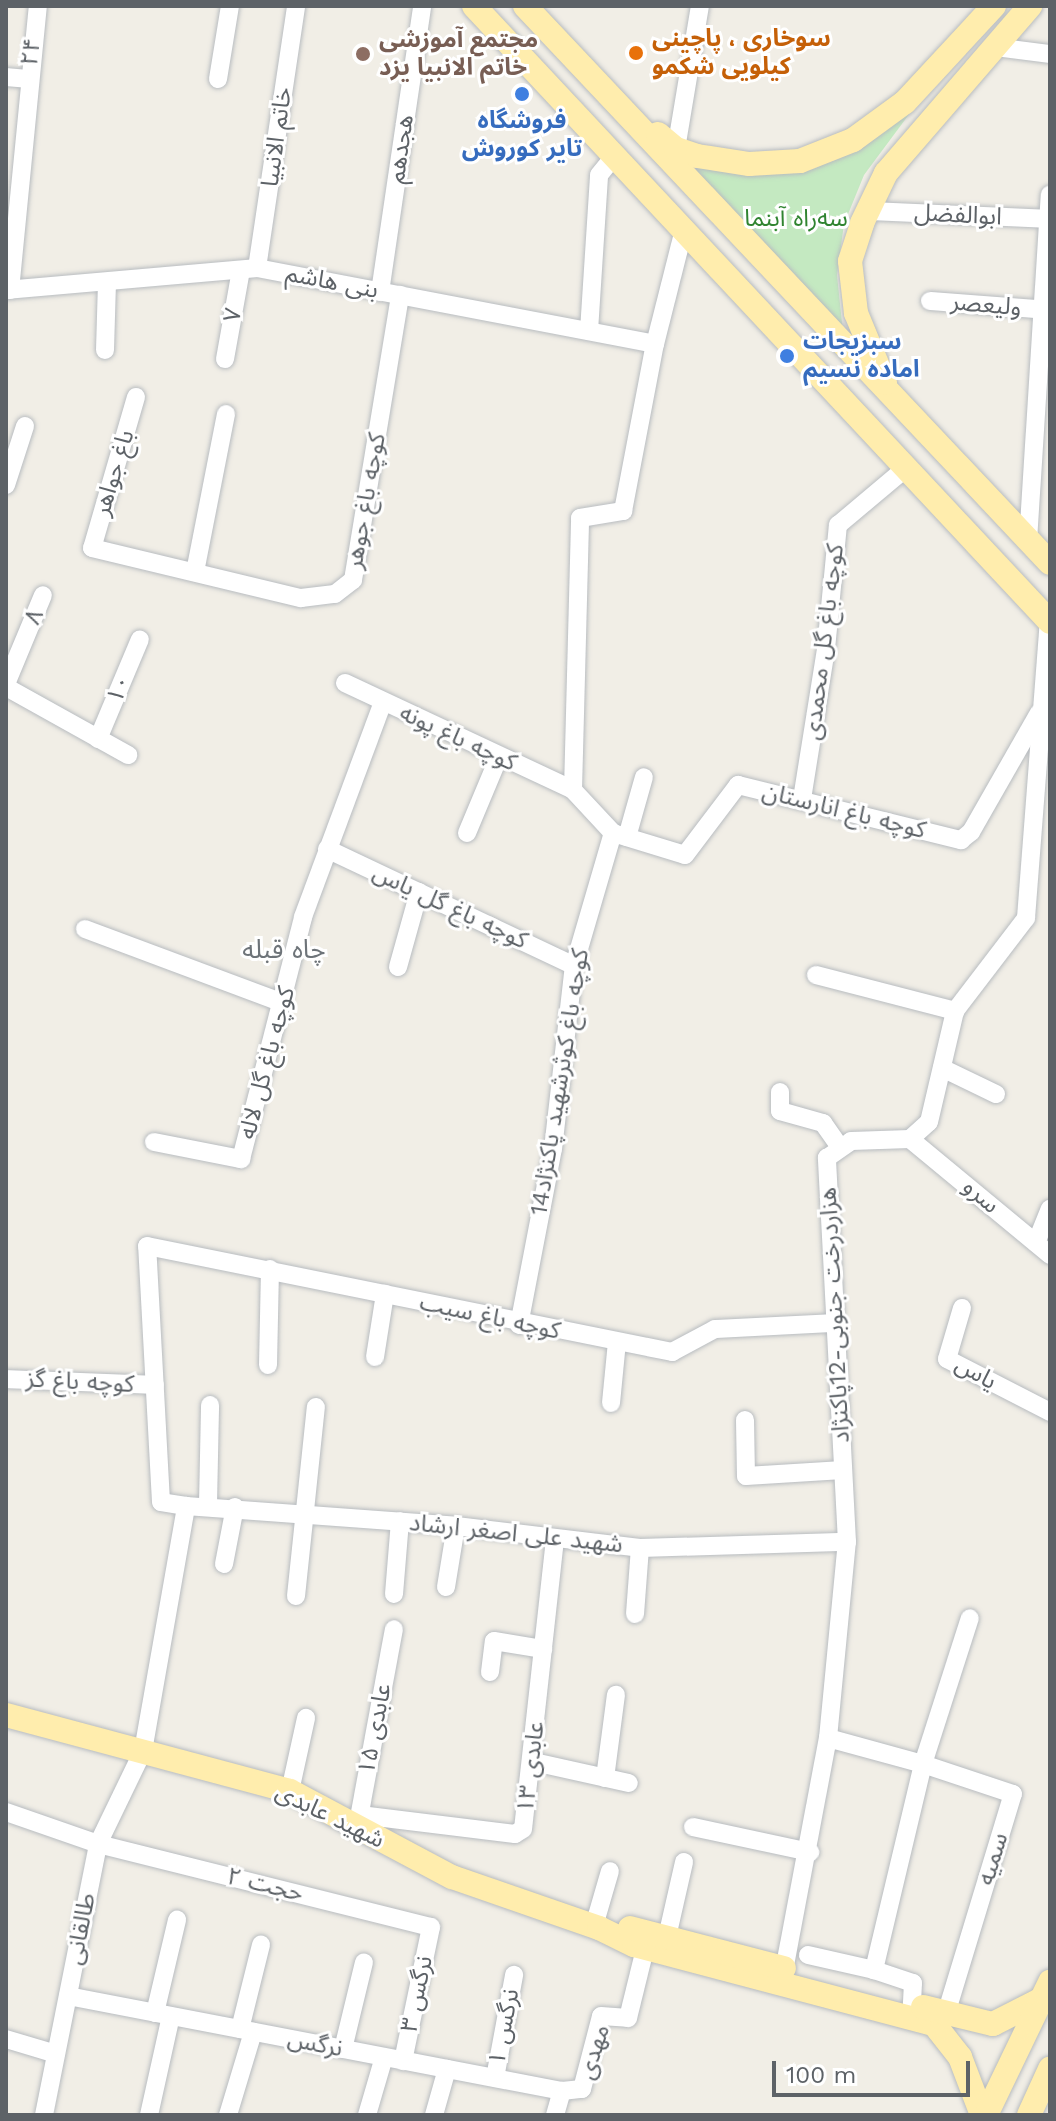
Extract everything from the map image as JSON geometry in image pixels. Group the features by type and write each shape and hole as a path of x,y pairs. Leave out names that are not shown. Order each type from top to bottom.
{"main road":[{"path":"474,6 1049,621"},
{"path":"525,6 892,400 1050,563"},
{"path":"600,87 676,149 749,164 800,161 853,140 905,102 994,6"},
{"path":"892,400 856,313 850,261 886,173 1030,6"},
{"path":"960,45 988,54"},
{"name":"شهید عابدی","path":"6,1715 290,1791 358,1821 452,1877 597,1927 645,1949 783,1976 993,2024 1045,1991"},
{"name":"شهید عابدی","path":"597,1927 622,1926 667,1937 944,2030 966,2070 984,2115"},
{"path":"984,2115 1045,1991"},
{"path":"1029,2115 1050,2069"}],"street":[{"name":"۲۴","path":"8,290 27,79 38,6"},
{"path":"218,79 230,6"},
{"name":"خاتم الانبیا","path":"249,269 296,6"},
{"name":"هجدهم","path":"380,292 422,6"},
{"path":"676,149 700,6"},
{"path":"988,54 1050,54"},
{"path":"6,77 27,79"},
{"path":"589,331 599,175 615,155"},
{"path":"1028,541 1043,383 1050,195"},
{"name":"ابوالفضل","path":"868,211 1048,219"},
{"path":"620,835 573,790 580,518 623,511 655,344 684,229"},
{"name":"بنی هاشم","path":"8,290 249,269 655,344"},
{"name":"۷","path":"225,359 249,269"},
{"path":"105,350 107,282"},
{"name":"کوچه باغ جوهر","path":"92,548 301,598 335,594 353,580 400,295"},
{"name":"ولیعصر","path":"930,301 1046,310"},
{"name":"باغ جواهر","path":"92,548 136,397"},
{"path":"195,572 226,414"},
{"path":"6,485 25,426"},
{"name":"کوچه باغ گل محمدی","path":"802,799 826,649 838,525 906,468"},
{"name":"۸","path":"6,685 43,595"},
{"path":"780,1092 780,1111 823,1123 839,1146 910,1139 929,1122 955,1011 1026,918 1042,807 1040,711 1049,621"},
{"name":"۱۰","path":"98,739 140,639"},
{"name":"کوچه باغ پونه","path":"345,683 498,759 573,790"},
{"path":"6,685 128,755"},
{"name":"کوچه باغ گل لاله","path":"154,1142 241,1159 303,917 383,702"},
{"name":"کوچه باغ انارستان","path":"620,835 685,855 738,785 961,840 971,832 1040,711"},
{"path":"467,833 498,759"},
{"name":"کوچه باغ کوثرشهید پاکنژاد14","path":"519,1325 553,1149 574,966 644,777"},
{"name":"کوچه باغ گل یاس","path":"327,849 574,966"},
{"path":"398,967 419,892"},
{"path":"85,929 283,1003"},
{"path":"816,975 955,1011"},
{"path":"942,1068 996,1094"},
{"name":"سرو","path":"910,1139 1043,1249"},
{"name":"هزاردرخت جنوبی-12پاکنژاد","path":"783,1976 810,1852 828,1738 847,1542 832,1323 827,1158 839,1146"},
{"path":"1043,1249 1050,1209"},
{"name":"کوچه باغ سیب","path":"155,1385 147,1246 270,1269 519,1325 672,1352 715,1329 832,1323"},
{"path":"268,1365 270,1269"},
{"path":"375,1357 385,1294"},
{"name":"یاس","path":"962,1308 947,1359 1049,1410"},
{"path":"611,1403 617,1342"},
{"name":"کوچه باغ گز","path":"6,1379 155,1385"},
{"path":"155,1385 161,1502 186,1506"},
{"path":"208,1504 210,1405"},
{"path":"296,1596 308,1513 316,1407"},
{"path":"745,1420 746,1476 843,1470"},
{"name":"شهید علی اصغر ارشاد","path":"186,1506 208,1504 456,1526 640,1548 847,1542"},
{"name":"طالقانی","path":"44,2115 98,1844 143,1751 186,1506"},
{"path":"224,1564 235,1507"},
{"path":"394,1594 400,1521"},
{"path":"446,1587 456,1526"},
{"name":"عابدی ۱۳","path":"358,1821 515,1834 523,1829 534,1762 555,1540"},
{"path":"635,1614 640,1548"},
{"path":"874,1970 923,1764 970,1618"},
{"name":"عابدی ۱۵","path":"358,1821 394,1629"},
{"path":"490,1672 494,1641 543,1649"},
{"path":"605,1778 616,1695"},
{"path":"290,1791 306,1718"},
{"path":"828,1738 923,1764"},
{"path":"534,1762 629,1783"},
{"name":"سمیه","path":"923,1764 1013,1794 946,2014"},
{"name":"حجت ۲","path":"6,1812 98,1844 431,1927"},
{"path":"693,1827 810,1852"},
{"path":"667,1937 684,1862"},
{"path":"597,1927 610,1871"},
{"path":"149,2115 177,1920"},
{"name":"نرگس ۳","path":"393,2059 431,1927"},
{"path":"228,2115 247,2030 261,1945"},
{"name":"مهدی","path":"555,2115 562,2091 582,2089 601,2016 628,2018 645,1949"},
{"path":"808,1955 874,1970 913,1983 912,2004"},
{"path":"343,2049 364,1962"},
{"name":"نرگس ۱","path":"495,2078 514,1975"},
{"name":"نرگس","path":"68,1996 562,2091"},
{"path":"6,2039 56,2054"},
{"path":"367,2115 393,2059"},
{"path":"434,2115 447,2069"}],"green space":[{"name":"سه‌راه آبنما","path":"913,109 864,175 844,224 837,275 844,342 684,166 757,173"}],"place":[{"name":"سوخاری ، پاچینی کیلویی شکمو","path":"636,53"},
{"name":"مجتمع آموزشی خاتم الانبیا یزد","path":"363,54"},
{"name":"فروشگاه تایر کوروش","path":"522,94"},
{"name":"سبزیجات اماده نسیم","path":"787,356"}],"district":[{"name":"چاه قبله","path":"284,950"}]}
